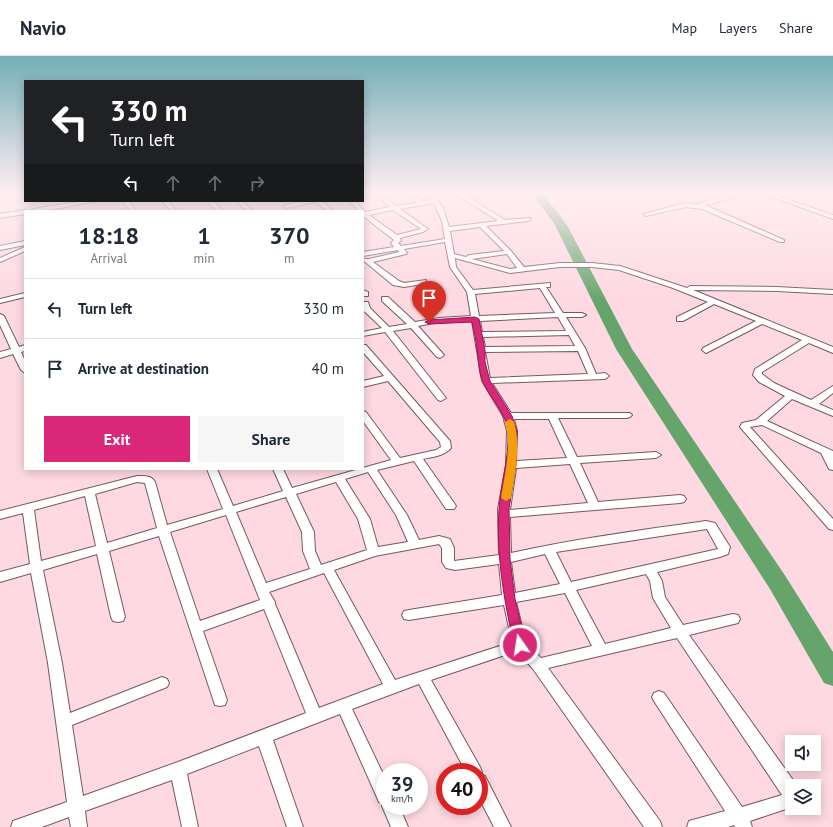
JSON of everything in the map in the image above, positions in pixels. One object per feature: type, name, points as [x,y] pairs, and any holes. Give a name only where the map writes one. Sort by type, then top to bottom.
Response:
[{"type":"street","points":[[365,257],[404,253],[394,243],[398,241],[396,237],[384,228]]},
{"type":"street","points":[[396,237],[421,231],[425,229],[423,228]]},
{"type":"street","points":[[455,228],[447,229],[453,267],[470,292],[486,381],[508,416],[512,431],[511,465],[504,514],[505,559],[509,599],[520,645],[538,665],[654,827]]},
{"type":"street","points":[[483,228],[509,252],[519,277]]},
{"type":"street","points":[[752,228],[782,241]]},
{"type":"street","points":[[399,248],[448,240]]},
{"type":"street","points":[[0,248],[24,243]]},
{"type":"street","points":[[0,260],[24,249]]},
{"type":"street","points":[[465,258],[509,252]]},
{"type":"street","points":[[450,255],[465,258],[544,285],[570,333],[581,348],[593,376]]},
{"type":"street","points":[[365,257],[396,283],[404,285],[423,282]]},
{"type":"street","points":[[470,292],[560,265],[592,265],[620,268],[676,286],[833,350]]},
{"type":"street","points":[[676,286],[707,290],[777,289],[833,292]]},
{"type":"street","points":[[0,301],[24,295]]},
{"type":"street","points":[[385,299],[412,324],[440,355]]},
{"type":"street","points":[[680,319],[715,302]]},
{"type":"street","points":[[365,304],[367,309],[387,329],[441,398]]},
{"type":"street","points":[[364,334],[439,320],[582,315]]},
{"type":"street","points":[[0,316],[24,368]]},
{"type":"street","points":[[706,350],[762,321]]},
{"type":"street","points":[[478,335],[570,333]]},
{"type":"street","points":[[809,340],[758,370],[757,375],[760,380],[833,413]]},
{"type":"street","points":[[0,355],[24,348]]},
{"type":"street","points":[[364,348],[388,378],[445,442],[446,448],[439,452],[417,458],[397,461],[364,470]]},
{"type":"street","points":[[481,350],[581,348]]},
{"type":"street","points":[[486,381],[605,376]]},
{"type":"street","points":[[364,384],[388,378]]},
{"type":"street","points":[[812,404],[833,389]]},
{"type":"street","points":[[759,422],[792,395]]},
{"type":"street","points":[[364,415],[397,461]]},
{"type":"street","points":[[508,416],[553,417],[627,415]]},
{"type":"street","points":[[553,417],[595,507]]},
{"type":"street","points":[[833,467],[829,453],[765,423],[749,423],[745,425],[745,427],[833,526]]},
{"type":"street","points":[[511,465],[656,456]]},
{"type":"street","points":[[417,458],[450,506]]},
{"type":"street","points":[[371,468],[401,515],[415,544]]},
{"type":"street","points":[[212,470],[316,716]]},
{"type":"street","points":[[279,470],[308,532],[309,551],[392,687]]},
{"type":"street","points":[[0,577],[101,549],[290,492],[344,474],[362,470]]},
{"type":"street","points":[[344,474],[364,519],[374,552]]},
{"type":"street","points":[[0,515],[138,479],[148,479],[163,530],[220,700]]},
{"type":"street","points":[[89,492],[118,618]]},
{"type":"street","points":[[504,514],[680,499]]},
{"type":"street","points":[[28,508],[36,567],[55,663],[79,827]]},
{"type":"street","points":[[263,589],[374,552],[444,540],[449,547],[448,562],[450,565],[455,566],[505,559],[548,549],[706,525],[711,526],[724,547],[724,551],[720,553],[569,587],[509,599],[409,615]]},
{"type":"street","points":[[548,549],[601,650]]},
{"type":"street","points":[[650,569],[656,581],[659,598],[680,632],[787,786],[791,796],[788,800],[741,821],[696,827]]},
{"type":"street","points":[[196,628],[269,602]]},
{"type":"street","points":[[538,665],[733,619]]},
{"type":"street","points":[[19,827],[178,770],[316,716],[344,707],[392,687],[520,645]]},
{"type":"street","points":[[422,677],[469,763]]},
{"type":"street","points":[[63,722],[162,684]]},
{"type":"street","points":[[659,697],[741,821]]},
{"type":"street","points":[[344,707],[376,776]]},
{"type":"street","points":[[264,737],[295,827]]},
{"type":"street","points":[[178,770],[190,827]]},
{"type":"street","points":[[488,798],[503,827]]},
{"type":"street","points":[[394,815],[400,827]]},
{"type":"waterway","points":[[563,228],[624,349],[778,583],[833,675]]},
{"type":"slow traffic","points":[[506,498],[511,465],[512,431],[510,422]]},
{"type":"route","points":[[429,322],[439,320],[475,319],[486,381],[500,401],[508,416],[512,431],[511,465],[504,509],[505,559],[509,599],[520,645]]}]
